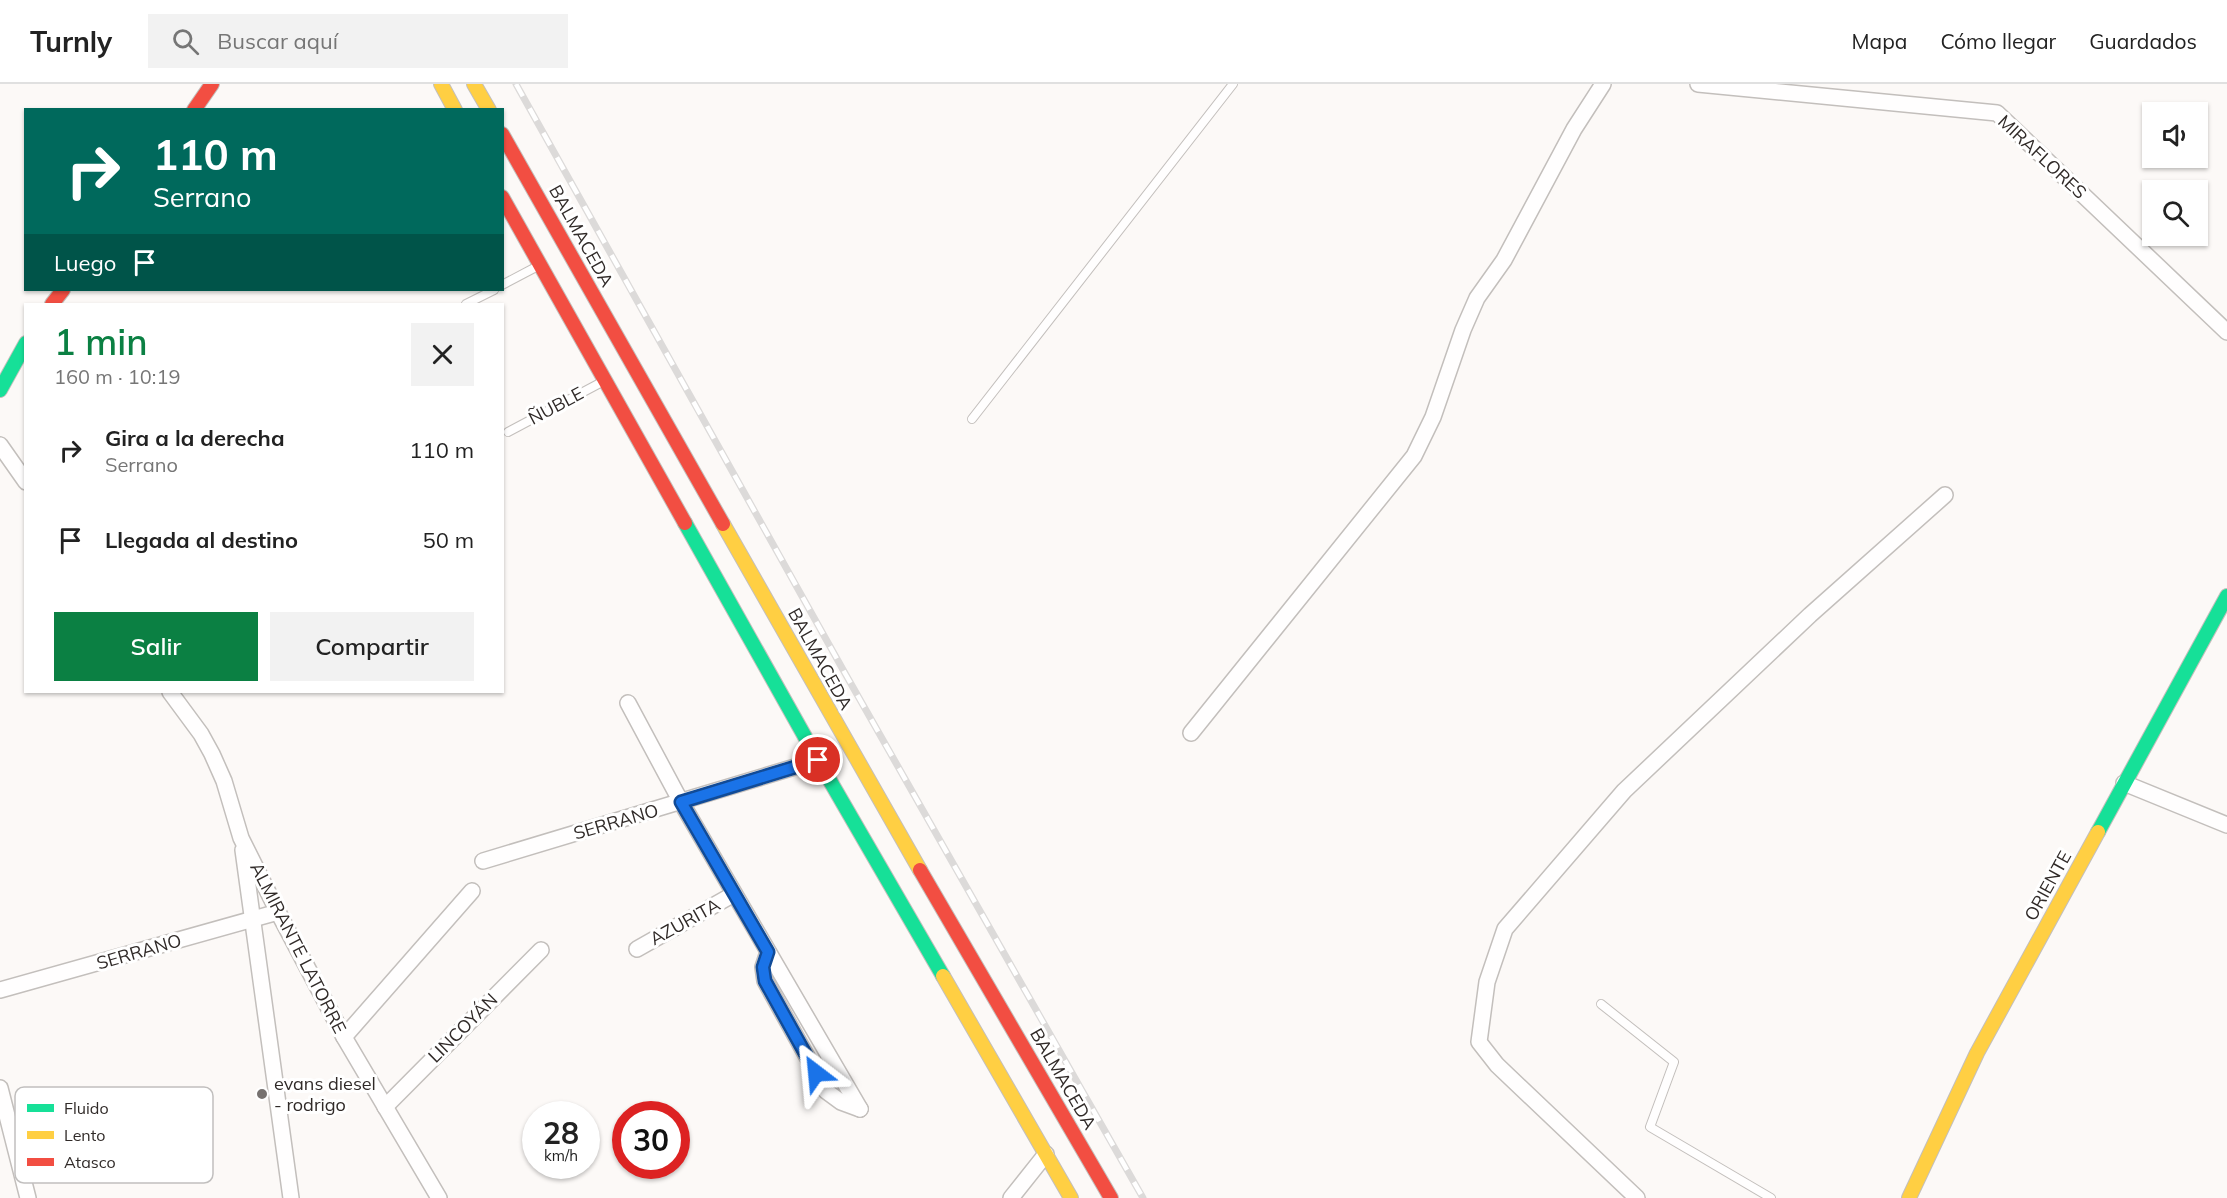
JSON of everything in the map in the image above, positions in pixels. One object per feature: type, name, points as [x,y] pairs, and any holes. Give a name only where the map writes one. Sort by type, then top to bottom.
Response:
[{"type":"main road","points":[[195,108],[212,84]]},
{"type":"main road","points":[[441,84],[454,108]]},
{"type":"main road","points":[[474,84],[488,108]]},
{"type":"main road","name":"BALMACEDA","points":[[504,138],[851,751],[1112,1198]]},
{"type":"main road","points":[[504,201],[818,760],[1071,1198]]},
{"type":"main road","points":[[53,303],[62,291]]},
{"type":"main road","points":[[0,390],[24,347]]},
{"type":"main road","name":"ORIENTE","points":[[1909,1198],[1977,1053],[2227,596]]},
{"type":"street","points":[[1191,734],[1414,456],[1433,417],[1463,330],[1477,298],[1504,260],[1574,129],[1603,84]]},
{"type":"street","name":"MIRAFLORES","points":[[1698,84],[1997,113],[2227,332]]},
{"type":"street","points":[[0,445],[24,479]]},
{"type":"street","points":[[1637,1198],[1497,1065],[1479,1042],[1487,982],[1505,929],[1624,791],[1810,615],[1945,495]]},
{"type":"street","name":"ALMIRANTE LATORRE","points":[[171,693],[201,734],[212,754],[224,781],[242,838],[344,1037],[439,1198]]},
{"type":"street","points":[[627,703],[681,802],[860,1109],[841,1102],[826,1092],[765,981],[763,967],[768,952]]},
{"type":"street","name":"SERRANO","points":[[483,861],[818,760]]},
{"type":"street","points":[[2124,783],[2227,825]]},
{"type":"street","points":[[242,838],[251,921],[291,1198]]},
{"type":"street","points":[[344,1037],[472,891]]},
{"type":"street","name":"AZURITA","points":[[637,949],[734,894]]},
{"type":"street","name":"SERRANO","points":[[0,990],[278,912]]},
{"type":"street","name":"LINCOYÁN","points":[[385,1107],[541,950]]},
{"type":"street","points":[[0,1088],[15,1147]]},
{"type":"street","points":[[1011,1198],[1046,1154]]},
{"type":"street","points":[[24,1183],[28,1198]]},
{"type":"lane","points":[[972,418],[1233,84]]},
{"type":"lane","points":[[504,284],[540,265]]},
{"type":"lane","points":[[468,303],[492,291]]},
{"type":"lane","name":"ÑUBLE","points":[[508,432],[604,381]]},
{"type":"lane","points":[[1601,1004],[1674,1062],[1650,1127],[1771,1198]]},
{"type":"railway","points":[[516,84],[846,675],[1143,1198]]},
{"type":"traffic: fast","points":[[0,390],[24,347]]},
{"type":"traffic: fast","points":[[685,523],[943,976]]},
{"type":"traffic: fast","points":[[2098,832],[2227,596]]},
{"type":"traffic: slow","points":[[441,84],[454,108]]},
{"type":"traffic: slow","points":[[474,84],[488,108]]},
{"type":"traffic: slow","points":[[723,524],[920,870]]},
{"type":"traffic: slow","points":[[1909,1198],[1977,1053],[2098,832]]},
{"type":"traffic: slow","points":[[943,976],[1071,1198]]},
{"type":"traffic: jam","points":[[195,108],[212,84]]},
{"type":"traffic: jam","points":[[504,138],[723,524]]},
{"type":"traffic: jam","points":[[504,201],[685,523]]},
{"type":"traffic: jam","points":[[53,303],[62,291]]},
{"type":"traffic: jam","points":[[920,870],[1111,1198]]},
{"type":"place","name":"evans diesel - rodrigo","points":[[262,1094]]},
{"type":"route","points":[[816,1073],[765,981],[763,967],[768,952],[681,802],[818,760]]}]
